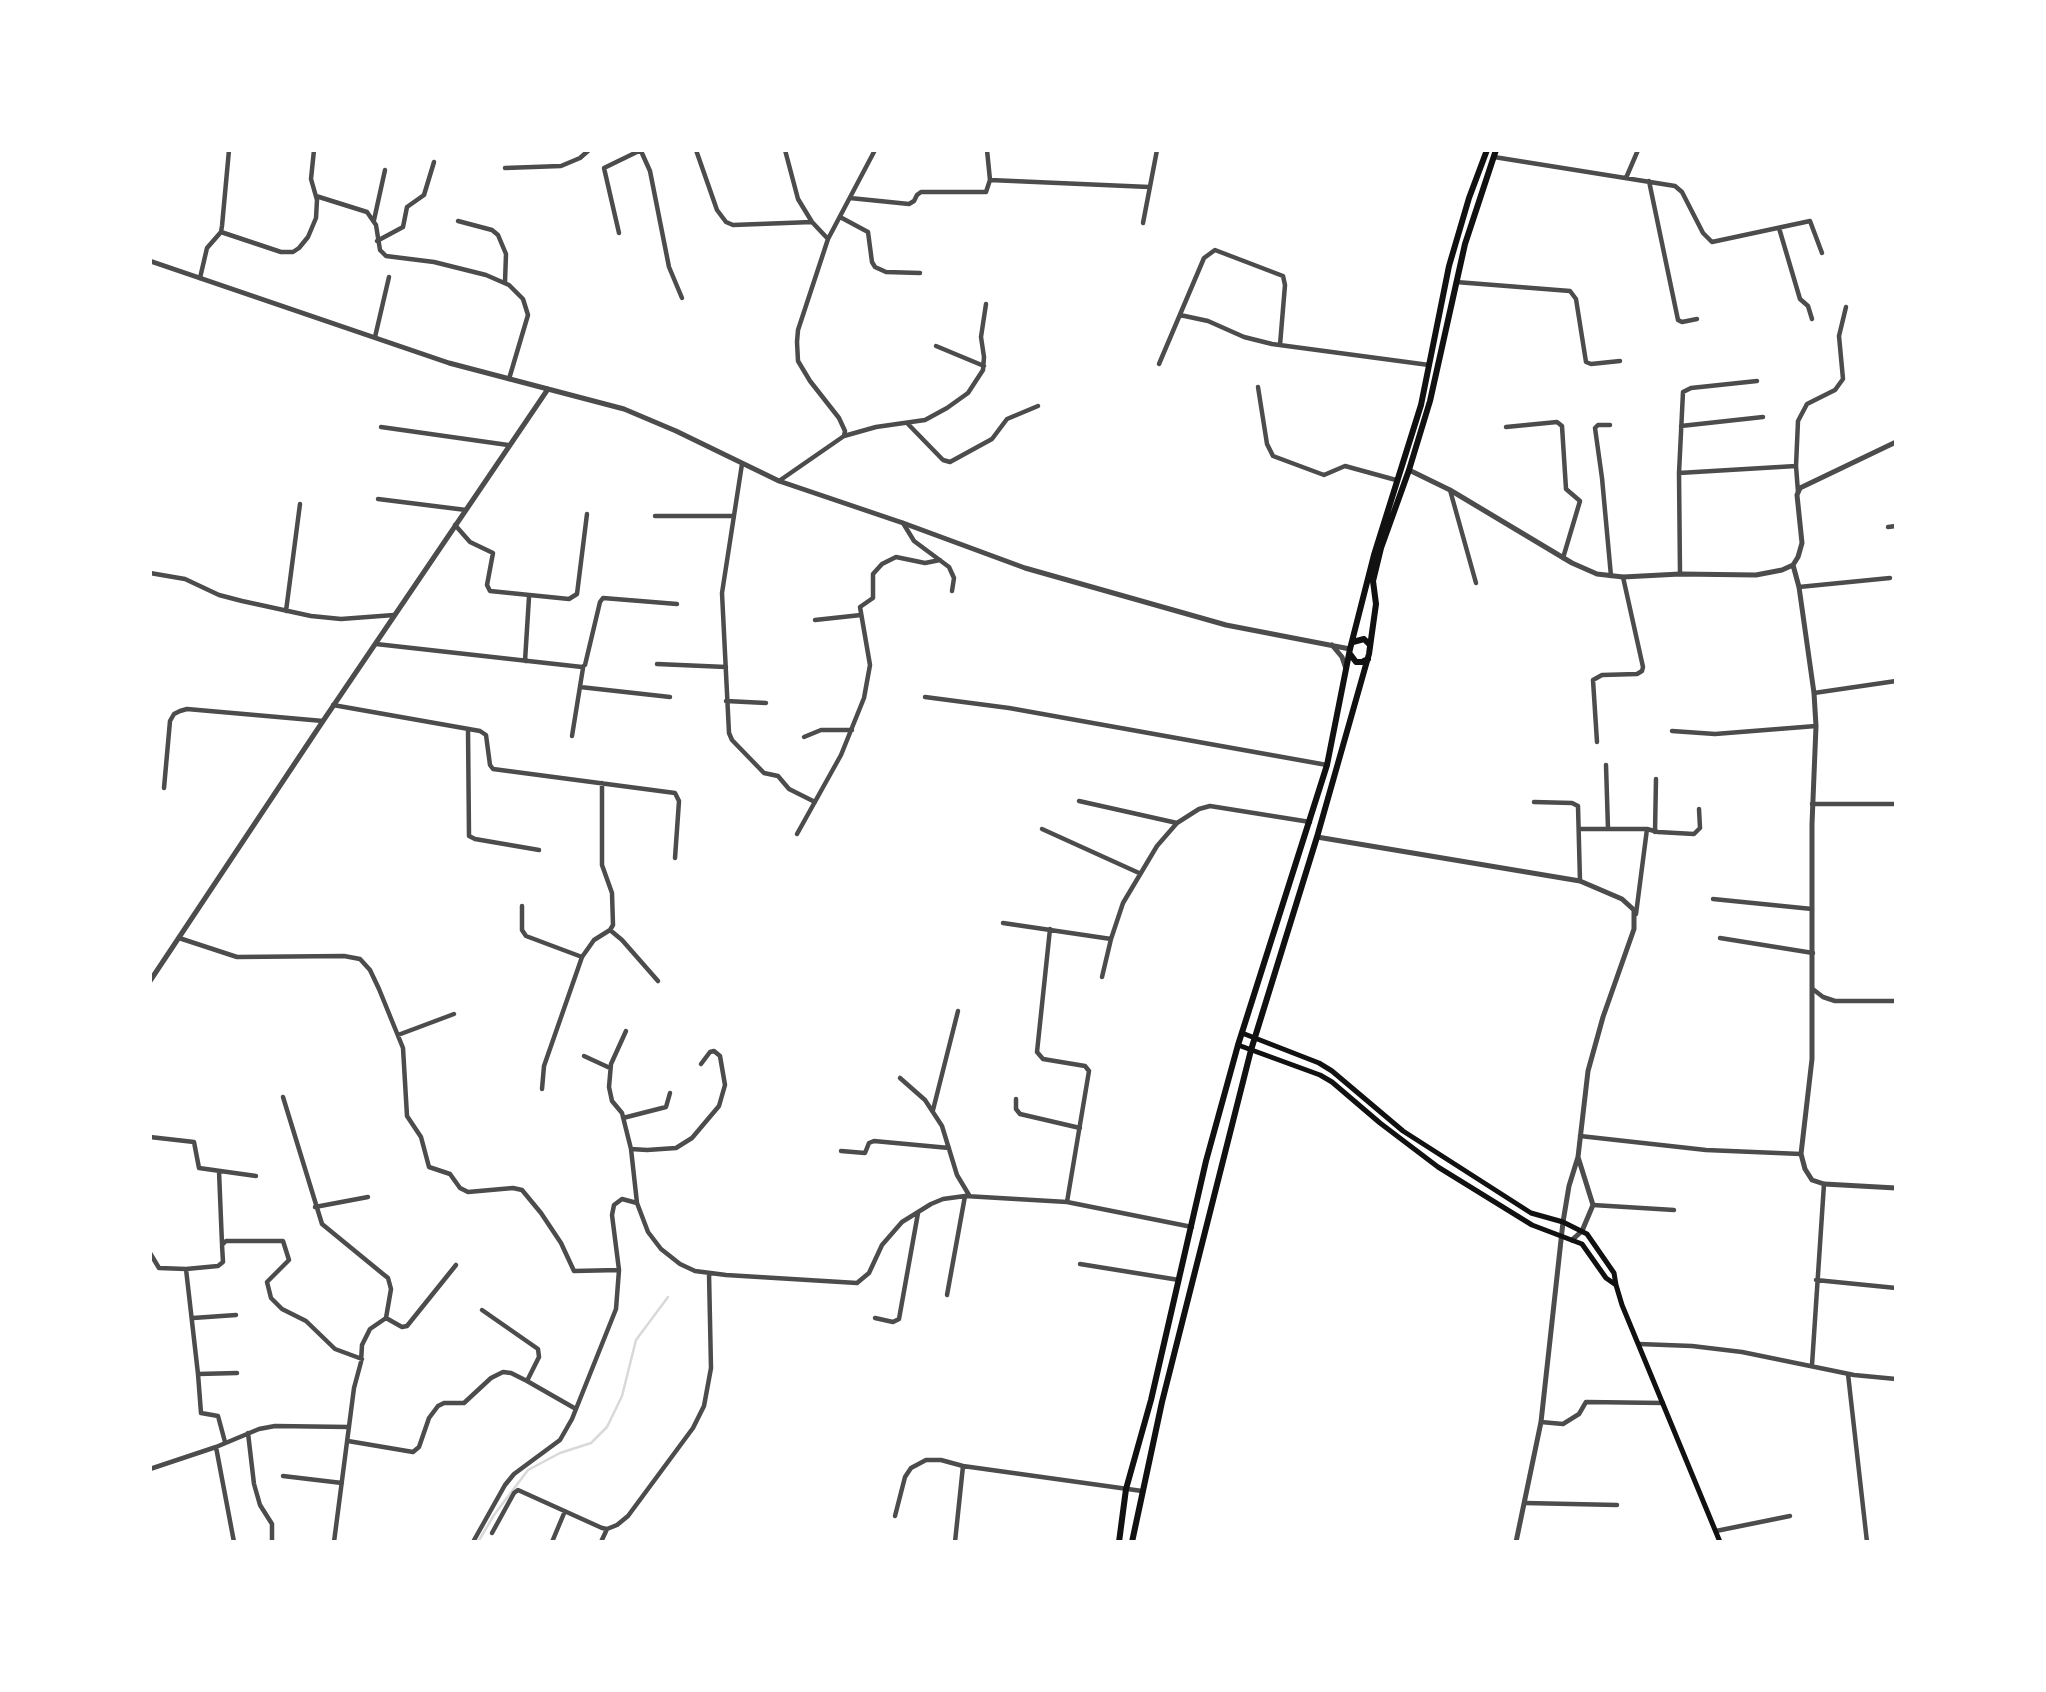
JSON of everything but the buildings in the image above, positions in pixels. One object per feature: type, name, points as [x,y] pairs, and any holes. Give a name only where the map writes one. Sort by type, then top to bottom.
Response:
[{"type":"main road","points":[[1119,1542],[1126,1489],[1152,1400],[1206,1161],[1238,1045],[1311,823],[1327,765],[1350,652],[1374,555],[1421,405],[1449,265],[1487,150]]},
{"type":"main road","points":[[1132,1542],[1203,1233],[1251,1049],[1317,837],[1368,659],[1376,604],[1373,580],[1381,548],[1430,401],[1465,243],[1494,154]]},
{"type":"main road","points":[[1353,642],[1364,639],[1370,645]]},
{"type":"main road","points":[[1350,652],[1356,662],[1368,659]]},
{"type":"main road","points":[[1242,1033],[1319,1063],[1409,1135],[1531,1213],[1563,1222],[1587,1234],[1615,1273],[1616,1285],[1639,1344],[1720,1542]]},
{"type":"main road","points":[[1238,1045],[1320,1075],[1343,1090],[1380,1123],[1438,1167],[1532,1226],[1582,1244],[1606,1278],[1616,1285]]},
{"type":"street","points":[[200,278],[208,247],[220,232],[229,150]]},
{"type":"street","points":[[220,232],[281,252],[293,252],[304,243],[314,226],[317,207],[311,179],[314,150]]},
{"type":"street","points":[[505,168],[561,166],[580,158],[589,150]]},
{"type":"street","points":[[619,233],[604,168],[641,150],[652,180],[669,267],[682,299]]},
{"type":"street","points":[[696,150],[717,210],[726,222],[733,225],[812,222]]},
{"type":"street","points":[[785,150],[794,189],[812,222],[828,239]]},
{"type":"street","points":[[844,436],[845,431],[839,418],[803,370],[797,353],[798,330],[828,239],[875,150]]},
{"type":"street","points":[[850,198],[911,203],[921,192],[983,193],[989,189],[990,180],[987,150]]},
{"type":"street","points":[[1143,223],[1157,150]]},
{"type":"street","points":[[1626,178],[1638,150]]},
{"type":"street","points":[[1494,154],[1679,188],[1706,238],[1712,242],[1810,222],[1822,253]]},
{"type":"street","points":[[377,241],[403,227],[407,207],[424,195],[434,163]]},
{"type":"street","points":[[385,170],[374,221],[380,250],[386,256],[434,262],[505,282],[523,299],[528,315],[509,379]]},
{"type":"street","points":[[990,180],[1149,187]]},
{"type":"street","points":[[1649,181],[1678,320],[1682,322],[1697,319]]},
{"type":"street","points":[[316,196],[364,210],[374,221]]},
{"type":"street","points":[[840,218],[867,232],[875,267],[886,272],[920,273]]},
{"type":"street","points":[[458,221],[492,230],[498,235],[506,254],[505,282]]},
{"type":"street","points":[[1779,228],[1800,299],[1808,306],[1812,319]]},
{"type":"street","points":[[1159,364],[1204,258],[1218,250],[1283,276],[1285,285],[1280,345]]},
{"type":"street","points":[[150,261],[449,363],[624,409],[779,481],[985,555],[1066,581],[1226,625],[1332,645],[1350,652]]},
{"type":"street","points":[[375,337],[389,277]]},
{"type":"street","points":[[1455,282],[1570,291],[1576,299],[1586,362],[1591,364],[1619,360]]},
{"type":"street","points":[[779,481],[844,436],[876,427],[907,424],[933,416],[962,398],[979,379],[984,366],[981,337],[986,304]]},
{"type":"street","points":[[1409,470],[1450,490],[1563,558],[1597,574],[1623,577],[1681,574],[1756,575],[1782,570],[1793,565],[1802,542],[1796,466],[1797,430],[1802,410],[1817,398],[1836,390],[1843,379],[1839,336],[1846,307]]},
{"type":"street","points":[[1180,315],[1208,321],[1244,337],[1280,345],[1430,365]]},
{"type":"street","points":[[936,346],[984,366]]},
{"type":"street","points":[[1681,574],[1679,473],[1682,396],[1686,389],[1757,381]]},
{"type":"street","points":[[1258,387],[1267,444],[1273,456],[1324,474],[1345,466],[1396,480]]},
{"type":"street","points":[[150,981],[548,389]]},
{"type":"street","points":[[907,424],[943,460],[950,462],[992,439],[1007,419],[1038,407]]},
{"type":"street","points":[[1681,426],[1763,417]]},
{"type":"street","points":[[1506,427],[1557,422],[1562,426],[1566,489],[1580,501],[1563,558]]},
{"type":"street","points":[[1610,425],[1598,425],[1595,428],[1611,576]]},
{"type":"street","points":[[381,427],[508,445]]},
{"type":"street","points":[[1798,492],[1805,485],[1895,442]]},
{"type":"street","points":[[742,464],[722,593],[727,718],[732,740],[764,773],[778,776],[789,789],[815,802]]},
{"type":"street","points":[[1679,473],[1796,466]]},
{"type":"street","points":[[1450,490],[1476,583]]},
{"type":"street","points":[[378,499],[466,509]]},
{"type":"street","points":[[286,611],[300,504]]},
{"type":"street","points":[[455,525],[470,542],[493,552],[487,585],[490,591],[569,599],[576,597],[587,514]]},
{"type":"street","points":[[655,516],[733,516]]},
{"type":"street","points":[[902,523],[914,541],[953,573],[952,592]]},
{"type":"street","points":[[1888,527],[1895,526]]},
{"type":"street","points":[[797,834],[852,730],[864,698],[869,673],[868,645],[860,607],[872,599],[873,573],[888,559],[904,557],[925,563],[940,560]]},
{"type":"street","points":[[1793,565],[1799,587],[1816,726],[1812,804],[1812,1059],[1801,1154],[1805,1169],[1812,1180],[1824,1184],[1895,1188]]},
{"type":"street","points":[[150,573],[185,579],[219,595],[326,618],[394,615]]},
{"type":"street","points":[[1597,742],[1594,680],[1602,675],[1637,674],[1643,667],[1623,577]]},
{"type":"street","points":[[1799,587],[1890,578]]},
{"type":"street","points":[[526,661],[529,597]]},
{"type":"street","points":[[572,736],[583,667],[603,597],[677,604]]},
{"type":"street","points":[[815,620],[861,615]]},
{"type":"street","points":[[376,644],[583,667]]},
{"type":"street","points":[[1332,645],[1342,657],[1348,672]]},
{"type":"street","points":[[657,664],[726,667]]},
{"type":"street","points":[[1814,693],[1895,681]]},
{"type":"street","points":[[580,687],[670,697]]},
{"type":"street","points":[[925,697],[1009,708],[1327,765]]},
{"type":"street","points":[[726,701],[766,703]]},
{"type":"street","points":[[334,705],[468,729],[486,735],[490,765],[493,769],[677,795],[679,801],[675,858]]},
{"type":"street","points":[[164,788],[170,720],[180,710],[323,721]]},
{"type":"street","points":[[1672,731],[1715,734],[1816,726]]},
{"type":"street","points":[[468,729],[469,836],[539,850]]},
{"type":"street","points":[[803,737],[821,730],[852,730]]},
{"type":"street","points":[[1606,765],[1608,829]]},
{"type":"street","points":[[1655,832],[1656,779]]},
{"type":"street","points":[[542,1089],[544,1066],[582,957],[594,940],[610,930],[613,918],[612,893],[602,865],[602,783]]},
{"type":"street","points":[[1079,801],[1177,823]]},
{"type":"street","points":[[1534,802],[1575,804],[1579,810],[1580,881]]},
{"type":"street","points":[[1812,804],[1895,804]]},
{"type":"street","points":[[1102,977],[1111,939],[1124,903],[1139,873],[1177,823],[1199,809],[1210,806],[1311,823]]},
{"type":"street","points":[[1580,829],[1647,828],[1655,832],[1697,832],[1700,828],[1699,809]]},
{"type":"street","points":[[1516,1542],[1541,1422],[1563,1222],[1569,1186],[1578,1157],[1588,1071],[1635,921],[1647,828]]},
{"type":"street","points":[[1042,829],[1139,873]]},
{"type":"street","points":[[1317,837],[1580,881],[1627,903],[1634,910],[1635,921]]},
{"type":"street","points":[[1713,899],[1813,909]]},
{"type":"street","points":[[522,905],[522,930],[526,936],[582,957]]},
{"type":"street","points":[[1003,923],[1111,939]]},
{"type":"street","points":[[1050,929],[1037,1052],[1043,1059],[1088,1068],[1067,1202]]},
{"type":"street","points":[[610,930],[658,981]]},
{"type":"street","points":[[179,938],[237,957],[344,956],[360,959],[370,970],[398,1035],[404,1060],[407,1115],[421,1137],[429,1167],[450,1174],[460,1188],[468,1192],[513,1188],[522,1190],[541,1213],[566,1252],[574,1271],[619,1270]]},
{"type":"street","points":[[1720,938],[1813,953]]},
{"type":"street","points":[[1814,990],[1835,1001],[1895,1001]]},
{"type":"street","points":[[933,1111],[958,1011]]},
{"type":"street","points":[[398,1035],[454,1014]]},
{"type":"street","points":[[626,1031],[610,1068],[610,1095],[623,1118],[631,1149],[637,1203],[648,1232],[670,1258],[695,1271],[856,1283],[869,1273],[882,1245],[902,1222],[943,1199],[967,1196],[1067,1202],[1193,1227]]},
{"type":"street","points":[[631,1149],[676,1149],[692,1138],[715,1111],[724,1093],[725,1075],[722,1061],[714,1051],[701,1064]]},
{"type":"street","points":[[584,1056],[610,1068]]},
{"type":"street","points":[[900,1079],[916,1091],[943,1126],[957,1175],[967,1196],[947,1295]]},
{"type":"street","points":[[623,1118],[666,1107],[670,1093]]},
{"type":"street","points":[[283,1097],[315,1207],[327,1229],[388,1278],[391,1289],[386,1318],[366,1334],[362,1345],[334,1542]]},
{"type":"street","points":[[1016,1099],[1016,1109],[1020,1114],[1080,1128]]},
{"type":"street","points":[[1580,1136],[1729,1152],[1801,1154]]},
{"type":"street","points":[[150,1137],[194,1142],[199,1168],[256,1176]]},
{"type":"street","points":[[841,1151],[865,1153],[869,1143],[874,1141],[949,1148]]},
{"type":"street","points":[[1572,1240],[1582,1231],[1592,1205],[1578,1157]]},
{"type":"street","points":[[150,1254],[158,1268],[186,1269],[221,1265],[219,1171]]},
{"type":"street","points":[[1812,1365],[1824,1184]]},
{"type":"street","points":[[315,1207],[368,1198]]},
{"type":"street","points":[[473,1542],[505,1485],[514,1474],[560,1440],[576,1409],[611,1325],[618,1297],[619,1270],[614,1205],[622,1199],[637,1203]]},
{"type":"street","points":[[1592,1205],[1674,1210]]},
{"type":"street","points":[[874,1318],[894,1322],[899,1319],[918,1212]]},
{"type":"street","points":[[222,1245],[226,1241],[283,1241],[289,1261],[267,1282],[271,1298],[282,1310],[306,1321],[335,1349],[362,1359]]},
{"type":"street","points":[[1080,1264],[1180,1280]]},
{"type":"street","points":[[386,1318],[407,1326],[456,1265]]},
{"type":"street","points":[[186,1269],[201,1413],[218,1416],[225,1443]]},
{"type":"street","points":[[601,1542],[607,1529],[628,1516],[699,1417],[711,1368],[709,1273]]},
{"type":"street","points":[[1816,1280],[1895,1288]]},
{"type":"street","points":[[482,1310],[538,1349],[539,1357],[527,1381]]},
{"type":"street","points":[[193,1318],[236,1315]]},
{"type":"street","points":[[1639,1344],[1692,1346],[1812,1365],[1848,1374],[1895,1379]]},
{"type":"street","points":[[348,1441],[413,1452],[421,1443],[429,1418],[438,1406],[444,1403],[464,1403],[491,1378],[503,1372],[527,1381],[576,1409]]},
{"type":"street","points":[[198,1374],[237,1373]]},
{"type":"street","points":[[1848,1374],[1867,1542]]},
{"type":"street","points":[[1541,1422],[1563,1424],[1579,1413],[1586,1402],[1663,1403]]},
{"type":"street","points":[[150,1469],[216,1447],[248,1433],[275,1426],[349,1427]]},
{"type":"street","points":[[248,1433],[254,1484],[260,1505],[272,1524],[272,1542]]},
{"type":"street","points":[[216,1447],[234,1542]]},
{"type":"street","points":[[895,1516],[905,1477],[911,1468],[926,1460],[941,1460],[963,1466],[1142,1491]]},
{"type":"street","points":[[955,1542],[963,1466]]},
{"type":"street","points":[[283,1476],[342,1483]]},
{"type":"street","points":[[492,1533],[518,1490],[607,1529]]},
{"type":"street","points":[[1525,1503],[1617,1505]]},
{"type":"street","points":[[552,1542],[565,1511]]},
{"type":"street","points":[[1716,1531],[1790,1516]]},
{"type":"waterway","points":[[478,1542],[494,1515],[528,1470],[560,1453],[591,1443],[607,1427],[622,1396],[636,1340],[668,1297]]}]
